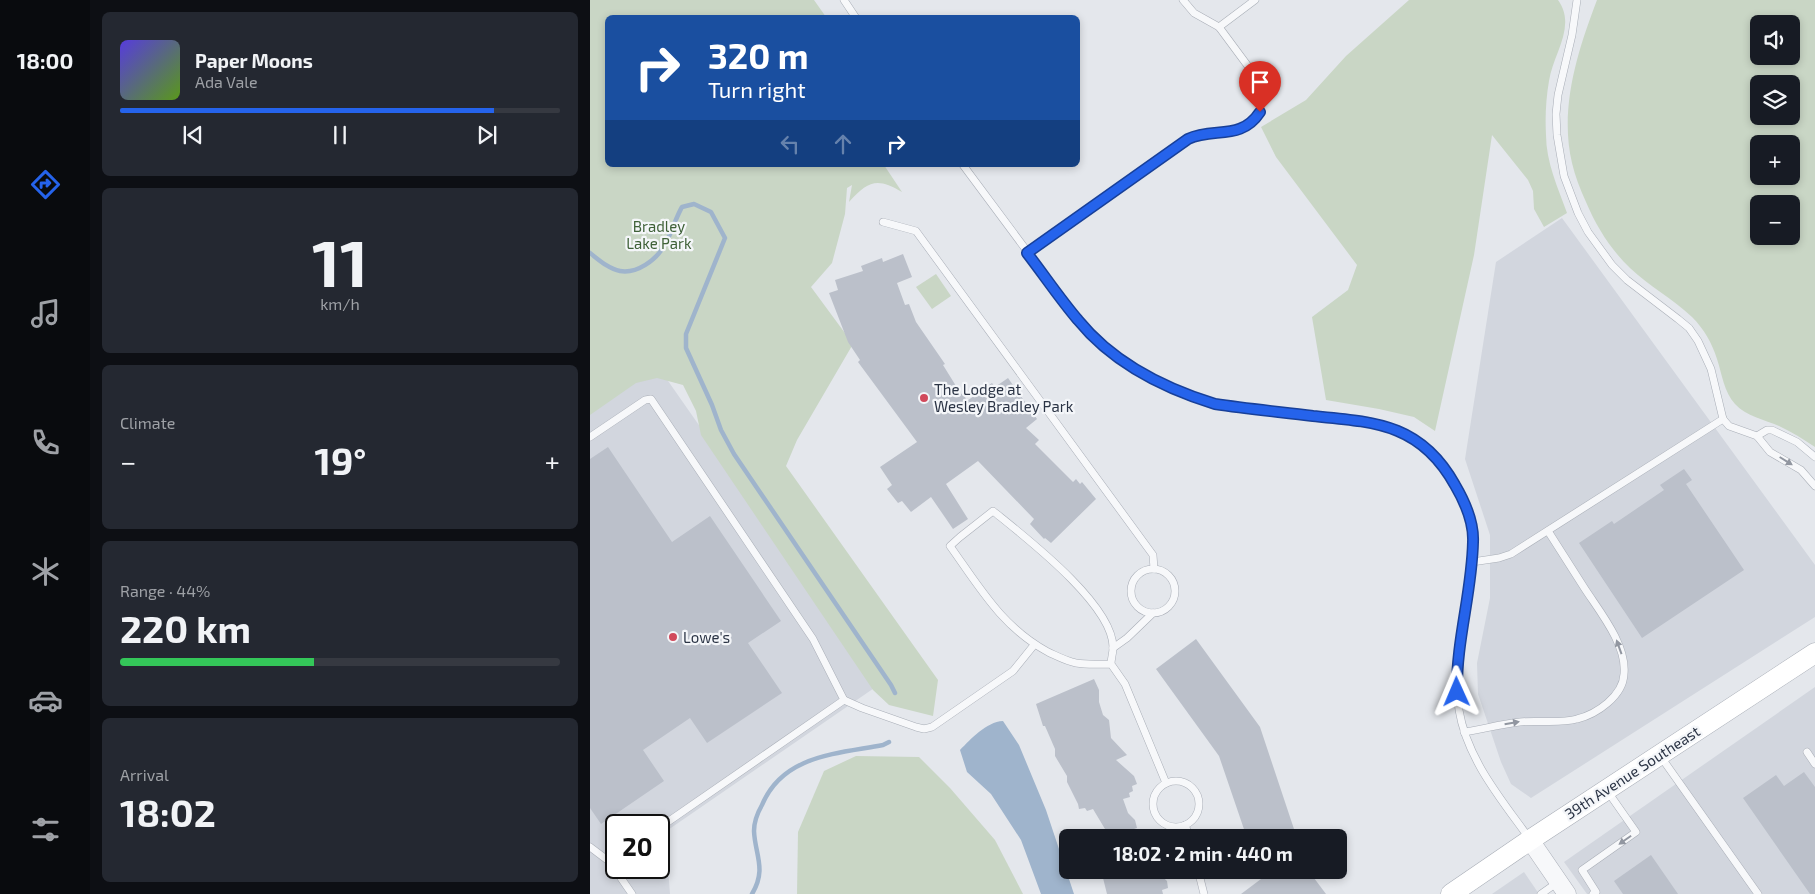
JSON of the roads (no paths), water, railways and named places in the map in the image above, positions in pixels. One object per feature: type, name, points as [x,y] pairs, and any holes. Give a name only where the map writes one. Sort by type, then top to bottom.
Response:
[{"type":"main road","name":"39th Avenue Southeast","points":[[1451,894],[1606,789],[1815,653]]},
{"type":"street","points":[[1530,840],[1563,888]]},
{"type":"lane","points":[[844,0],[854,15]]},
{"type":"lane","points":[[1027,253],[1188,139],[1196,135],[1236,131],[1255,120],[1260,112],[1262,92],[1259,81],[1218,27],[1194,14],[1183,0]]},
{"type":"lane","points":[[1218,27],[1255,0]]},
{"type":"lane","points":[[1578,0],[1558,95],[1556,114],[1561,159],[1570,193],[1588,232],[1612,265],[1627,280],[1689,328],[1698,341],[1711,369],[1722,419],[1730,426],[1757,436],[1770,452],[1800,470],[1815,486]]},
{"type":"lane","points":[[964,167],[1078,321],[1136,371],[1156,382],[1196,399],[1215,404],[1369,421],[1396,430],[1417,441],[1432,453],[1443,466],[1468,510],[1474,540],[1457,666],[1459,710],[1464,732],[1478,763],[1530,840]]},
{"type":"lane","points":[[883,222],[916,231],[1153,555],[1154,570]]},
{"type":"lane","points":[[590,437],[645,400],[651,399],[813,639],[844,700],[916,727],[924,729],[932,727],[1013,671],[1034,644]]},
{"type":"lane","points":[[1472,562],[1499,558],[1511,554],[1722,419]]},
{"type":"lane","points":[[1757,436],[1767,430],[1772,430],[1797,442],[1815,457]]},
{"type":"lane","points":[[993,511],[1088,596],[1110,634],[1114,648],[1110,664],[1074,663],[1034,644],[1005,621],[950,546],[993,511]]},
{"type":"lane","points":[[1464,732],[1521,722],[1578,719],[1599,710],[1620,688],[1624,675],[1623,658],[1613,631],[1548,531]]},
{"type":"lane","points":[[1114,648],[1153,614],[1169,607],[1173,601],[1175,594],[1172,580],[1167,574],[1147,570],[1136,578],[1131,591],[1135,604],[1140,609],[1153,614]]},
{"type":"lane","points":[[1110,664],[1125,684],[1166,782]]},
{"type":"lane","points":[[670,820],[844,700]]},
{"type":"lane","points":[[1807,752],[1815,764]]},
{"type":"lane","points":[[1659,755],[1758,894]]},
{"type":"lane","points":[[1181,781],[1188,784],[1198,794],[1200,802],[1196,816],[1186,825],[1178,827],[1169,826],[1162,823],[1157,817],[1153,802],[1155,794],[1166,782],[1181,781]]},
{"type":"lane","points":[[1593,894],[1596,892],[1582,870],[1636,832],[1606,789]]},
{"type":"lane","points":[[1186,825],[1187,829]]},
{"type":"lane","points":[[590,847],[605,855]]},
{"type":"lane","points":[[624,879],[632,894]]},
{"type":"lane","points":[[1200,879],[1204,894]]},
{"type":"lane","points":[[1541,894],[1563,888]]},
{"type":"water","points":[[1003,721],[1019,745],[1046,810],[1059,849],[1059,879],[1069,879],[1074,894],[1041,894],[1021,840],[991,794],[967,772],[960,750],[974,736],[997,722]]},
{"type":"waterway","points":[[590,253],[604,264],[616,270],[626,271],[639,268],[651,261],[661,251],[682,207],[694,204],[711,212],[725,238],[686,334],[686,348],[712,405],[721,430],[734,454],[895,693]]},
{"type":"waterway","points":[[752,894],[759,877],[759,862],[754,831],[756,817],[771,788],[797,766],[830,755],[883,745],[889,742]]},
{"type":"place","name":"The Lodge at Wesley Bradley Park","points":[[924,398]]},
{"type":"place","name":"Lowe's","points":[[673,637]]},
{"type":"park label","name":"Bradley Lake Park","points":[[659,234]]}]
